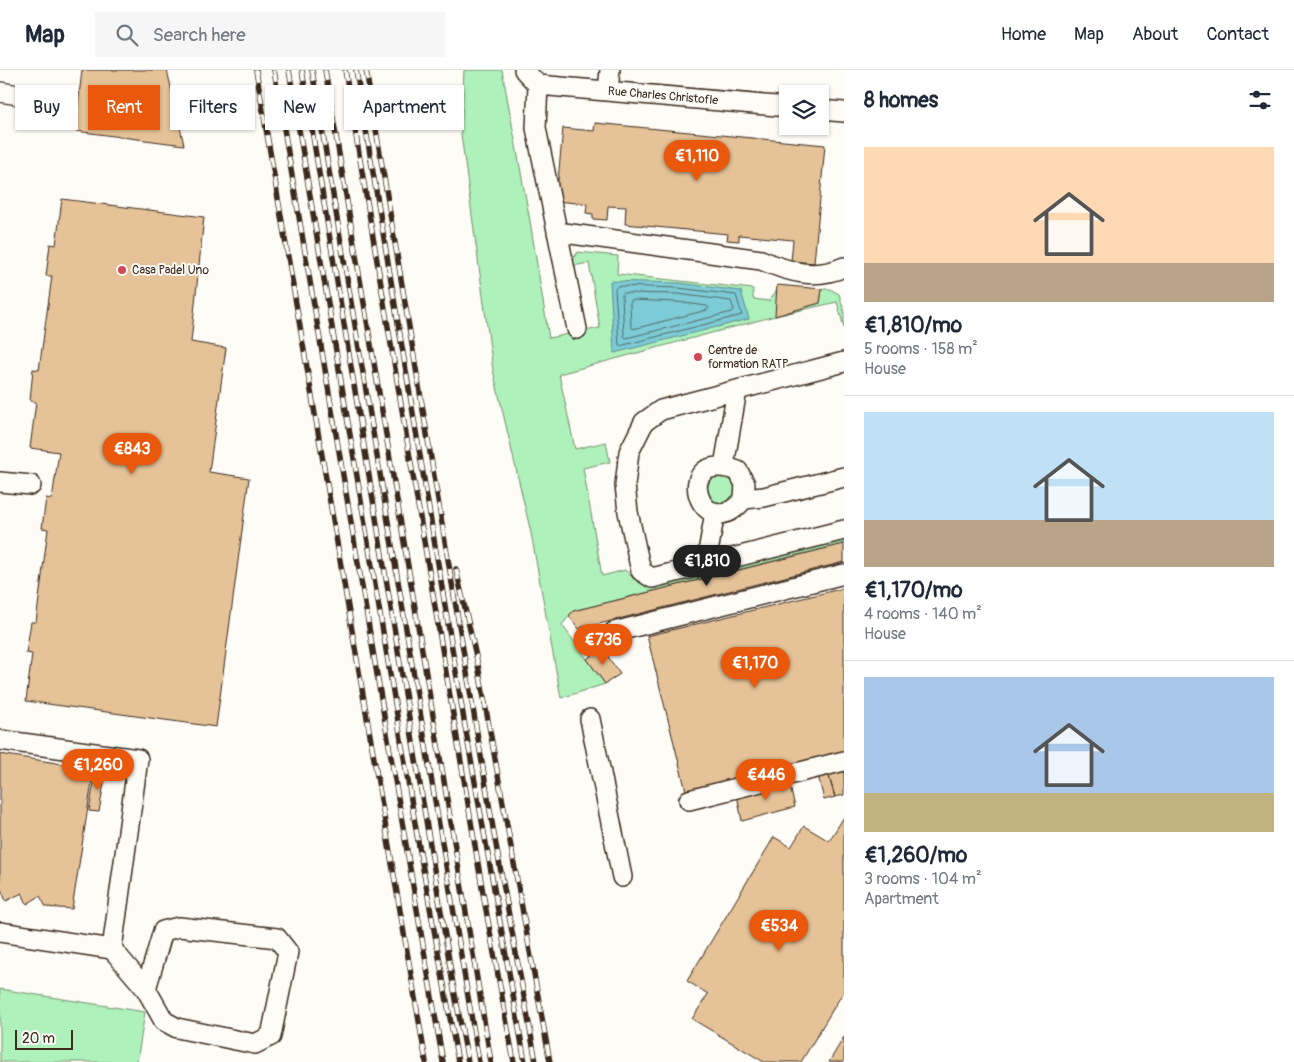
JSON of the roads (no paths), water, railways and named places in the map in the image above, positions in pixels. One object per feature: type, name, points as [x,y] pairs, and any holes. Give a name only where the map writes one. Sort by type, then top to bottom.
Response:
[{"type":"lane","points":[[524,70],[538,85],[536,128],[577,329]]},
{"type":"lane","points":[[608,91],[610,70]]},
{"type":"lane","name":"Rue Charles Christofle","points":[[538,85],[779,106]]},
{"type":"lane","points":[[0,92],[15,94]]},
{"type":"lane","points":[[829,111],[844,112]]},
{"type":"lane","points":[[556,225],[761,260],[787,271],[830,274],[844,267]]},
{"type":"lane","points":[[844,362],[660,410],[644,422],[629,452],[625,485],[628,512],[641,571],[652,578],[844,530]]},
{"type":"lane","points":[[724,466],[737,390]]},
{"type":"lane","points":[[724,466],[738,471],[745,484],[744,499],[735,510],[722,513],[715,512],[708,510],[698,499],[696,486],[700,476],[711,468],[724,466]]},
{"type":"lane","points":[[744,499],[764,497],[844,476]]},
{"type":"lane","points":[[0,482],[31,485]]},
{"type":"lane","points":[[706,564],[715,512]]},
{"type":"lane","points":[[614,632],[844,574]]},
{"type":"lane","points":[[590,719],[622,877]]},
{"type":"lane","points":[[0,740],[138,759],[112,949]]},
{"type":"lane","points":[[689,800],[844,761]]},
{"type":"lane","points":[[0,932],[112,949],[146,989],[164,1021],[176,1028],[255,1044],[271,1036],[288,952],[277,938],[179,927],[163,931],[146,989]]},
{"type":"water","points":[[610,281],[679,283],[741,291],[749,319],[614,353]]},
{"type":"railway","points":[[256,70],[426,1062]]},
{"type":"railway","points":[[274,70],[443,1062]]},
{"type":"railway","points":[[289,70],[418,841],[458,1062]]},
{"type":"railway","points":[[302,70],[453,984],[468,1062]]},
{"type":"railway","points":[[312,70],[479,1062]]},
{"type":"railway","points":[[325,70],[491,1062]]},
{"type":"railway","points":[[345,70],[484,899],[514,1062]]},
{"type":"railway","points":[[356,70],[465,726],[525,1062]]},
{"type":"railway","points":[[366,70],[494,834],[536,1062]]},
{"type":"railway","points":[[456,569],[478,665],[550,1062]]},
{"type":"place","name":"Casa Padel Uno","points":[[122,270]]},
{"type":"place","name":"Centre de formation RATP","points":[[698,357]]}]
